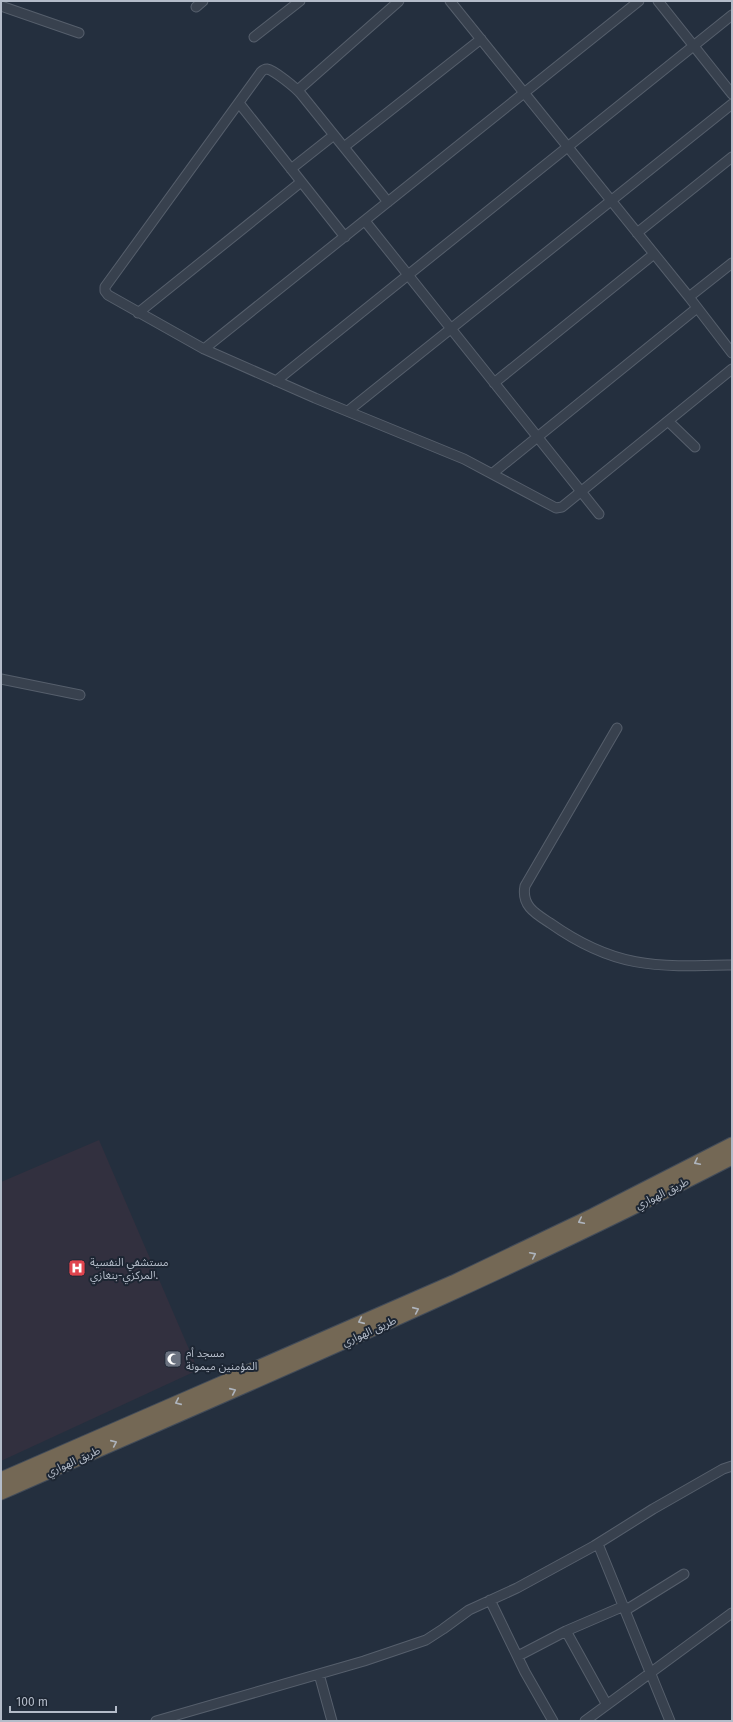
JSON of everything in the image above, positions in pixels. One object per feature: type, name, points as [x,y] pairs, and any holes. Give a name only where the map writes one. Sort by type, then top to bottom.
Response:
[{"type":"highway","name":"طريق الهواري","points":[[1,1480],[456,1287],[732,1144]]},
{"type":"highway","name":"طريق الهواري","points":[[1,1493],[651,1199],[732,1158]]},
{"type":"street","points":[[254,37],[300,1]]},
{"type":"street","points":[[298,90],[399,1]]},
{"type":"street","points":[[450,1],[689,297],[732,353]]},
{"type":"street","points":[[204,349],[639,1]]},
{"type":"street","points":[[658,1],[732,94]]},
{"type":"street","points":[[1,6],[80,33]]},
{"type":"street","points":[[276,381],[732,15]]},
{"type":"street","points":[[344,147],[480,39]]},
{"type":"street","points":[[388,202],[298,90],[270,70],[265,70],[261,72],[105,287],[105,291],[108,295],[138,313],[204,349],[276,381],[438,448],[493,473],[556,508],[562,507],[581,492],[732,369]]},
{"type":"street","points":[[239,103],[345,237]]},
{"type":"street","points":[[348,411],[732,104]]},
{"type":"street","points":[[292,169],[334,135]]},
{"type":"street","points":[[637,233],[732,157]]},
{"type":"street","points":[[138,313],[302,182]]},
{"type":"street","points":[[364,221],[599,514]]},
{"type":"street","points":[[494,383],[654,254]]},
{"type":"street","points":[[689,297],[732,263]]},
{"type":"street","points":[[493,473],[697,308]]},
{"type":"street","points":[[668,421],[695,447]]},
{"type":"street","points":[[1,679],[80,695]]},
{"type":"street","points":[[617,728],[525,886],[524,892],[526,903],[533,912],[573,938],[594,950],[620,959],[640,964],[672,966],[732,965]]},
{"type":"street","points":[[156,1721],[173,1719],[364,1661],[426,1640],[469,1610],[517,1588],[598,1544],[653,1509],[723,1469],[732,1466]]},
{"type":"street","points":[[598,1544],[670,1721]]},
{"type":"street","points":[[518,1656],[566,1631],[625,1608],[684,1574]]},
{"type":"street","points":[[490,1600],[553,1721]]},
{"type":"street","points":[[586,1721],[650,1672],[732,1613]]},
{"type":"street","points":[[566,1631],[607,1704]]},
{"type":"street","points":[[319,1674],[332,1721]]},
{"type":"shaded area","name":"مستشفي النفسية المركزي-بنغازي.","points":[[99,1140],[198,1370],[1,1461],[1,1182]]},
{"type":"place","name":"مستشفي النفسية المركزي-بنغازي.","points":[[77,1268]]},
{"type":"place","name":"مسجد أم المؤمنين ميمونة","points":[[173,1359]]}]
